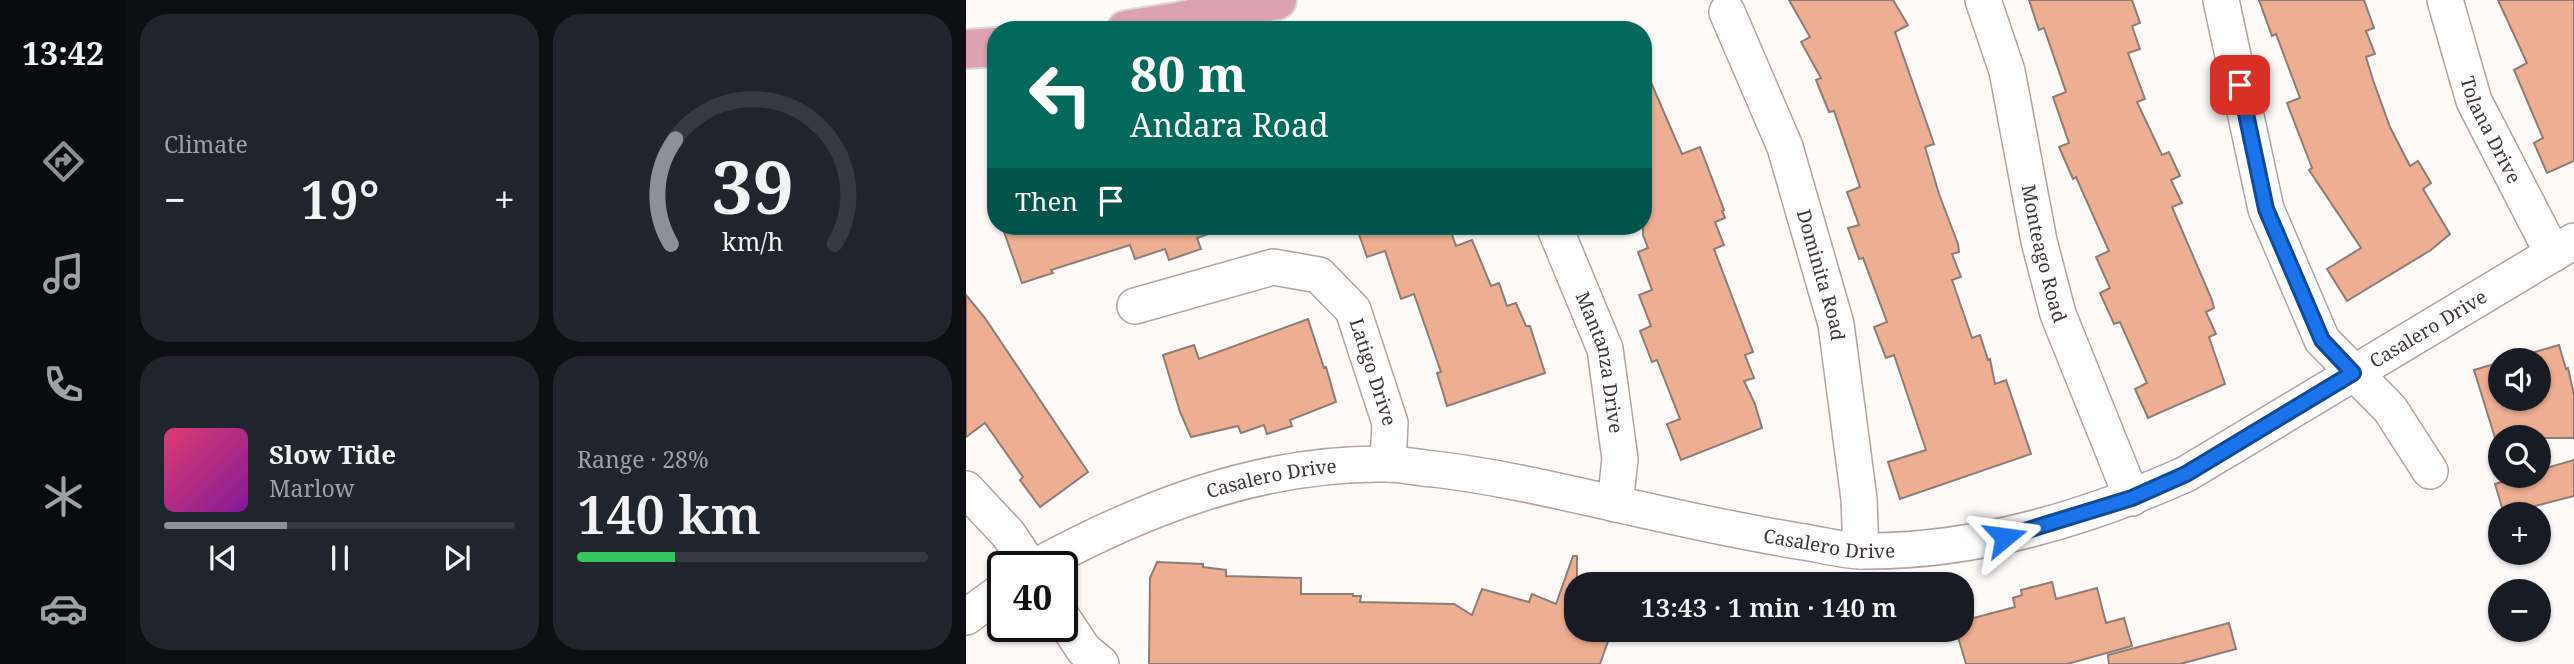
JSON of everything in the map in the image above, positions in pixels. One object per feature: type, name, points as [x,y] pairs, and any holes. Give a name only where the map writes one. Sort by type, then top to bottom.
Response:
[{"type":"main road","points":[[1182,21],[1277,0]]},
{"type":"main road","points":[[966,49],[987,48]]},
{"type":"street","name":"Monteago Road","points":[[1983,0],[2007,71],[2039,241],[2058,314],[2132,498]]},
{"type":"street","points":[[2221,0],[2266,209],[2322,340],[2390,409],[2430,471]]},
{"type":"street","name":"Tolana Drive","points":[[2445,0],[2474,101],[2563,247]]},
{"type":"street","name":"Dominita Road","points":[[1727,12],[1785,147],[1836,324],[1859,499],[1861,551]]},
{"type":"street","name":"Mantanza Drive","points":[[1558,235],[1605,349],[1620,458],[1615,504]]},
{"type":"street","name":"Casalero Drive","points":[[1062,551],[1155,509],[1219,487],[1304,468],[1388,464],[1486,475],[1744,532],[1861,551],[1931,547],[2005,537],[2132,498],[2186,474],[2563,247]]},
{"type":"street","name":"Latigo Drive","points":[[1135,306],[1273,267],[1319,275],[1353,310],[1390,423],[1388,464]]},
{"type":"street","points":[[966,489],[1020,551]]},
{"type":"street","points":[[966,617],[987,602]]},
{"type":"street","points":[[1078,641],[1084,650],[1101,664]]},
{"type":"building","points":[[1789,0],[1893,0],[1908,25],[1895,32],[1934,144],[1925,147],[1958,244],[1959,252],[1952,254],[1961,277],[1952,280],[1972,338],[1980,335],[1988,360],[1990,359],[1995,384],[2006,380],[2031,454],[1900,499],[1888,462],[1926,450],[1894,355],[1886,358],[1874,327],[1887,322],[1863,258],[1859,259],[1848,228],[1859,225],[1847,192],[1860,187],[1834,111],[1829,112],[1816,80],[1821,78],[1801,42],[1810,37]]},
{"type":"building","points":[[2029,0],[2132,0],[2140,23],[2132,26],[2140,49],[2128,53],[2145,99],[2137,102],[2162,155],[2169,152],[2180,176],[2171,180],[2182,203],[2172,207],[2212,300],[2214,308],[2206,312],[2216,334],[2209,337],[2225,384],[2148,418],[2135,389],[2147,383],[2120,322],[2114,324],[2100,293],[2110,288],[2096,257],[2109,251],[2076,177],[2073,179],[2059,147],[2069,143],[2053,97],[2066,92],[2044,28],[2039,30]]},
{"type":"building","points":[[2259,0],[2364,0],[2374,28],[2366,31],[2375,54],[2366,57],[2390,127],[2410,166],[2418,161],[2431,183],[2423,189],[2450,234],[2431,250],[2347,301],[2327,269],[2361,248],[2309,170],[2312,168],[2287,103],[2300,98],[2276,34],[2272,36]]},
{"type":"building","points":[[2498,0],[2574,0],[2574,161],[2547,173],[2534,143],[2543,138],[2514,70],[2527,63]]},
{"type":"building","points":[[1652,85],[1682,154],[1700,147],[1724,210],[1722,211],[1725,218],[1715,222],[1724,245],[1714,249],[1753,352],[1745,355],[1754,378],[1744,381],[1762,428],[1681,460],[1667,424],[1680,419],[1657,360],[1652,362],[1640,331],[1651,326],[1639,295],[1652,290],[1638,252],[1648,248],[1643,235],[1652,235]]},
{"type":"building","points":[[1005,235],[1205,235],[1197,238],[1201,249],[1169,260],[1165,249],[1135,259],[1130,245],[1051,270],[1053,273],[1022,283]]},
{"type":"building","points":[[1359,235],[1452,235],[1456,246],[1472,240],[1491,286],[1499,283],[1507,306],[1516,303],[1526,326],[1530,326],[1545,373],[1447,406],[1437,373],[1441,372],[1414,294],[1401,299],[1385,251],[1367,257]]},
{"type":"building","points":[[966,295],[985,318],[1088,472],[1040,507],[1020,480],[1023,477],[985,423],[966,437]]},
{"type":"building","points":[[1308,319],[1336,402],[1290,420],[1292,426],[1267,434],[1264,425],[1241,433],[1238,426],[1191,437],[1180,412],[1163,355],[1194,345],[1199,359]]},
{"type":"building","points":[[2559,345],[2566,369],[2568,368],[2574,395],[2574,438],[2551,438],[2551,425],[2491,425],[2474,370],[2488,366],[2488,411],[2551,411],[2551,348],[2549,348]]},
{"type":"building","points":[[2574,460],[2574,496],[2551,502],[2500,502],[2496,488],[2551,488],[2551,467]]},
{"type":"building","points":[[1573,556],[1577,556],[1577,572],[1567,572]]},
{"type":"building","points":[[1157,562],[1203,564],[1203,567],[1226,570],[1226,576],[1301,578],[1301,594],[1353,594],[1361,596],[1360,602],[1454,604],[1472,615],[1482,589],[1529,602],[1532,594],[1556,604],[1564,581],[1564,642],[1608,642],[1600,664],[1149,664],[1150,578]]},
{"type":"building","points":[[2052,582],[2056,599],[2097,588],[2106,623],[2124,618],[2132,646],[2067,664],[1966,664],[1960,642],[1974,642],[1974,618],[2015,607],[2013,598],[2022,595],[2021,590]]},
{"type":"building","points":[[2229,623],[2236,649],[2180,664],[2109,664],[2108,655]]},
{"type":"route","points":[[2005,537],[2132,498],[2186,474],[2353,373],[2322,340],[2266,209],[2240,85]]}]
